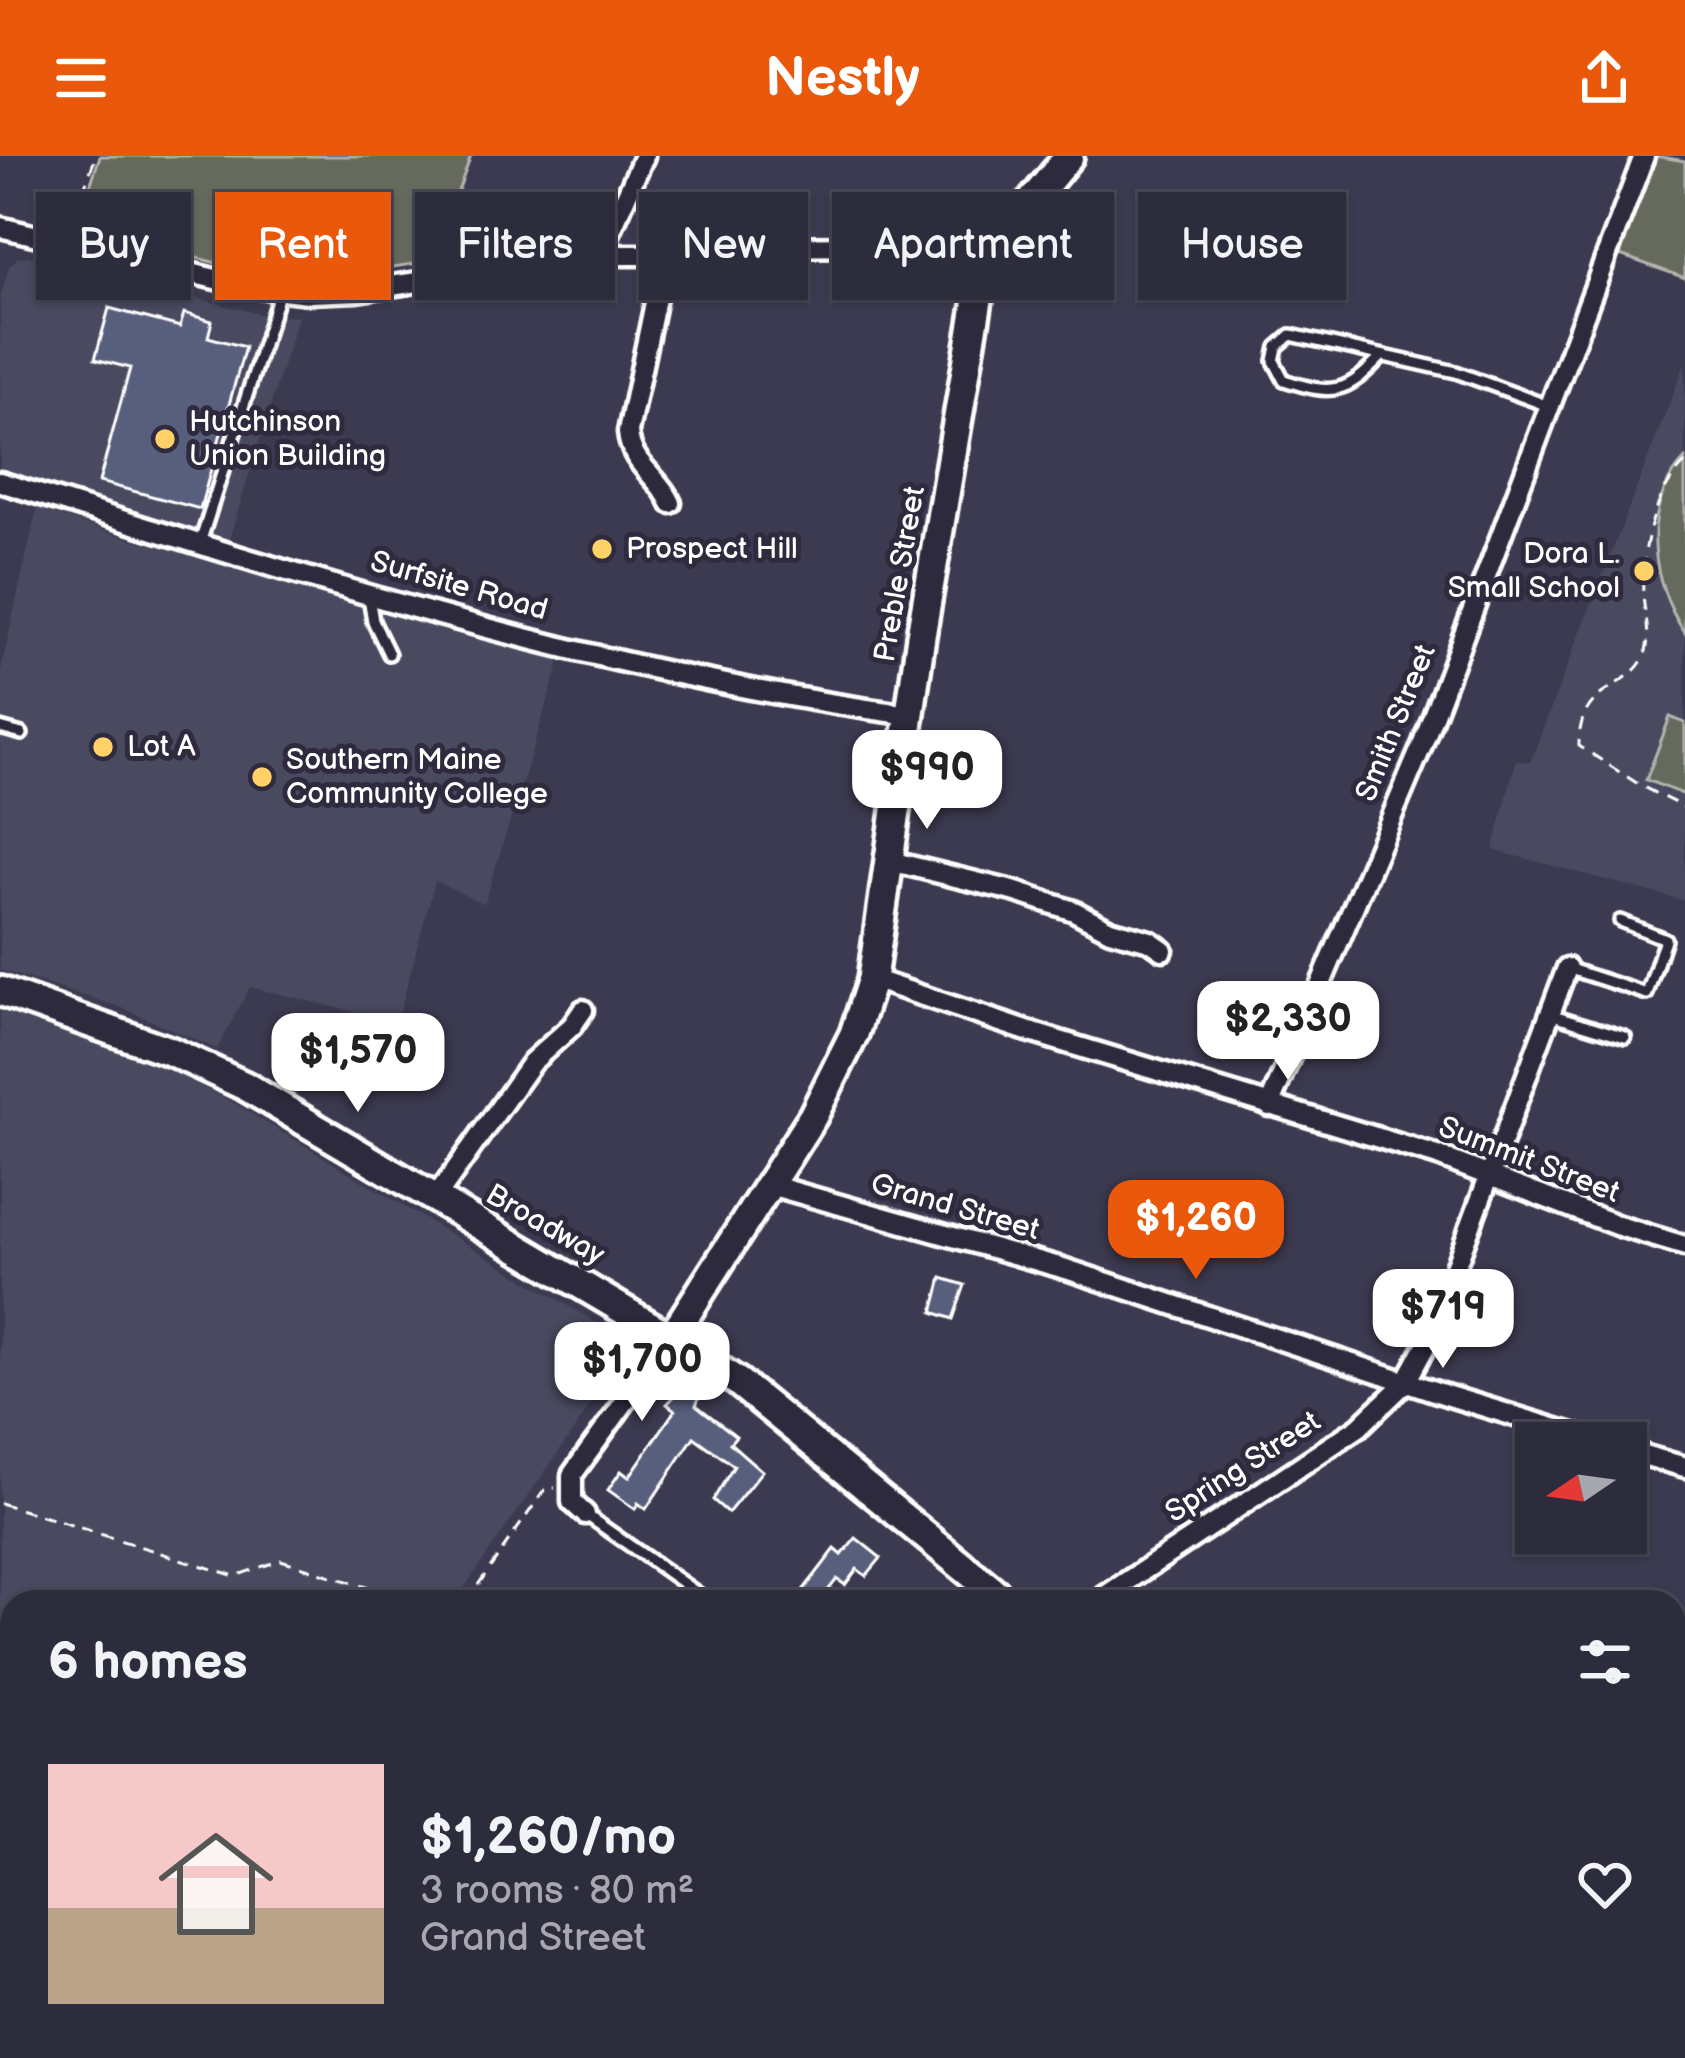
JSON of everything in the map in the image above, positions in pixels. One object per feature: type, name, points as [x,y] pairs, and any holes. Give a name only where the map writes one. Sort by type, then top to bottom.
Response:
[{"type":"street","points":[[615,222],[644,156]]},
{"type":"street","name":"Preble Street","points":[[1037,192],[1070,156]]},
{"type":"street","name":"Smith Street","points":[[1269,1106],[1421,748],[1644,156]]},
{"type":"street","points":[[0,250],[3,228],[215,279]]},
{"type":"street","points":[[656,300],[628,432],[629,447],[664,487],[671,503]]},
{"type":"street","name":"Preble Street","points":[[671,1338],[841,1065],[872,979],[978,300]]},
{"type":"street","name":"Surfsite Road","points":[[0,482],[368,592],[696,680],[910,715]]},
{"type":"street","points":[[890,861],[1013,891],[1074,911],[1163,950]]},
{"type":"street","name":"Spring Street","points":[[1114,1590],[1340,1441],[1406,1382],[1426,1345],[1567,968]]},
{"type":"street","name":"Summit Street","points":[[872,979],[1438,1156],[1619,1226],[1685,1246]]},
{"type":"street","name":"Broadway","points":[[0,991],[128,1035],[221,1074],[671,1338],[738,1382],[991,1590]]},
{"type":"street","points":[[435,1199],[532,1062],[583,1010]]},
{"type":"street","name":"Grand Street","points":[[770,1185],[1086,1276],[1535,1422]]},
{"type":"street","points":[[585,1514],[572,1502],[572,1475],[671,1338]]},
{"type":"street","points":[[1647,1456],[1685,1467]]},
{"type":"lane","points":[[200,543],[277,300]]},
{"type":"lane","points":[[1382,356],[1360,379],[1324,392],[1284,380],[1274,361],[1277,347],[1291,335],[1456,372],[1551,407]]},
{"type":"lane","points":[[368,592],[373,621],[389,654]]},
{"type":"lane","points":[[0,728],[22,734]]},
{"type":"lane","points":[[1567,968],[1647,994],[1665,939],[1620,922]]},
{"type":"lane","points":[[1550,1014],[1625,1037]]},
{"type":"lane","points":[[585,1514],[693,1590]]},
{"type":"path","points":[[83,192],[95,156]]},
{"type":"path","points":[[1685,463],[1658,505],[1645,556],[1646,655],[1630,674],[1592,700],[1579,728],[1579,746],[1643,788],[1685,808]]},
{"type":"path","points":[[474,1590],[546,1488],[570,1489]]},
{"type":"path","points":[[0,1503],[241,1577],[281,1560],[375,1590]]},
{"type":"shaded area","points":[[17,258],[36,258],[36,300],[191,297],[260,314],[298,316],[229,540],[0,473],[0,299],[9,267]]},
{"type":"shaded area","name":"Dora L. Small School","points":[[1685,363],[1685,901],[1493,850],[1516,760],[1530,762]]},
{"type":"shaded area","name":"Southern Maine Community College","points":[[37,508],[113,534],[562,656],[484,904],[435,881],[397,1022],[250,987],[217,1049],[120,1007],[0,970],[0,674]]},
{"type":"shaded area","points":[[0,1011],[107,1046],[232,1102],[633,1345],[463,1590],[0,1590]]},
{"type":"green space","points":[[100,156],[471,156],[458,192],[415,192],[415,264],[391,267],[391,192],[215,192],[215,263],[191,257],[191,192],[88,192]]},
{"type":"green space","points":[[1655,156],[1685,161],[1685,278],[1620,255]]},
{"type":"green space","points":[[1685,459],[1685,633],[1664,592],[1655,546],[1661,500]]},
{"type":"green space","points":[[1670,717],[1685,723],[1685,795],[1646,780]]},
{"type":"building","name":"Hutchinson Union Building","points":[[109,308],[180,327],[184,313],[212,321],[208,337],[245,347],[200,509],[99,482],[130,368],[95,359]]},
{"type":"building","points":[[942,1278],[965,1285],[953,1319],[933,1312]]},
{"type":"building","points":[[687,1383],[701,1394],[696,1405],[736,1436],[730,1443],[762,1471],[728,1513],[713,1500],[734,1466],[694,1437],[646,1509],[638,1503],[635,1509],[608,1490],[621,1471],[629,1477],[675,1410],[667,1404]]},
{"type":"building","points":[[856,1538],[881,1558],[866,1576],[857,1569],[845,1585],[837,1579],[828,1590],[803,1590],[835,1549],[842,1555]]},
{"type":"place","name":"Hutchinson Union Building","points":[[165,439]]},
{"type":"place","name":"Prospect Hill","points":[[602,549]]},
{"type":"place","name":"Dora L. Small School","points":[[1644,571]]},
{"type":"place","name":"Lot A","points":[[103,747]]},
{"type":"place","name":"Southern Maine Community College","points":[[262,777]]}]
